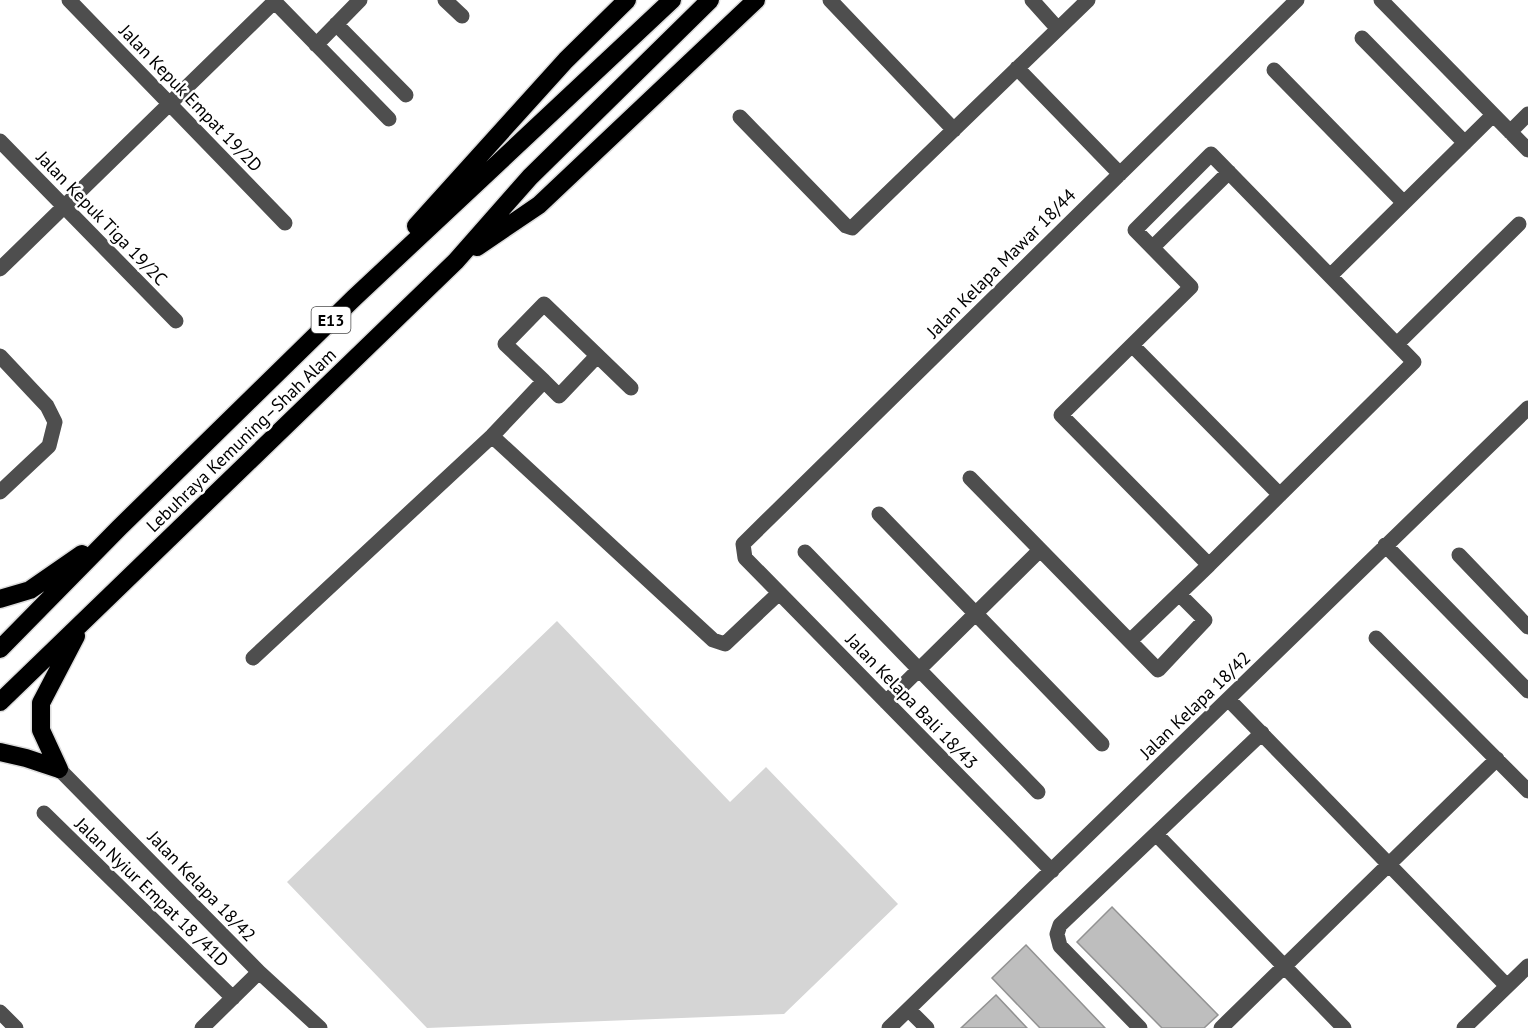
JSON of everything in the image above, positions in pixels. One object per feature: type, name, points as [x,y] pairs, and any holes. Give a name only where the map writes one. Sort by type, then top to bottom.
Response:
[{"type":"highway","points":[[354,298],[470,164],[566,60],[627,0]]},
{"type":"highway","name":"Lebuhraya Kemuning–Shah Alam","points":[[0,649],[119,528],[354,298],[672,0]]},
{"type":"highway","name":"Lebuhraya Kemuning–Shah Alam","points":[[0,702],[456,261],[530,177],[710,0]]},
{"type":"highway","points":[[456,261],[538,205],[756,0]]},
{"type":"highway","points":[[0,599],[30,590],[119,528]]},
{"type":"highway","points":[[60,769],[41,730],[41,704],[84,622]]},
{"type":"highway","points":[[0,752],[60,769]]},
{"type":"street","name":"Jalan Kepuk Empat 19/2D","points":[[69,0],[285,223]]},
{"type":"street","points":[[316,45],[360,0]]},
{"type":"street","points":[[445,0],[462,16]]},
{"type":"street","points":[[830,0],[954,130]]},
{"type":"street","points":[[1032,0],[1058,29]]},
{"type":"street","points":[[740,117],[846,226],[852,228],[1088,0]]},
{"type":"street","name":"Jalan Kelapa Mawar 18/44","points":[[745,558],[743,544],[1297,0]]},
{"type":"street","points":[[1381,0],[1528,150]]},
{"type":"street","points":[[0,269],[273,1],[389,119]]},
{"type":"street","points":[[336,24],[406,95]]},
{"type":"street","points":[[1362,38],[1465,143]]},
{"type":"street","points":[[1017,68],[1120,174]]},
{"type":"street","points":[[1274,70],[1404,203]]},
{"type":"street","points":[[1510,132],[1528,114]]},
{"type":"street","points":[[1330,276],[1494,115]]},
{"type":"street","name":"Jalan Kepuk Tiga 19/2C","points":[[0,141],[176,321]]},
{"type":"street","points":[[1130,641],[1180,595],[1414,362],[1211,154],[1135,230],[1191,287],[1061,416],[1209,566]]},
{"type":"street","points":[[1153,247],[1229,172]]},
{"type":"street","points":[[1396,344],[1518,224]]},
{"type":"street","points":[[597,356],[559,396],[505,344],[544,304],[631,388]]},
{"type":"street","points":[[1132,345],[1280,495]]},
{"type":"street","points":[[0,356],[47,406],[55,422],[50,446],[0,492]]},
{"type":"street","points":[[253,658],[492,436],[544,381]]},
{"type":"street","name":"Jalan Kelapa 18/42","points":[[889,1028],[1528,408]]},
{"type":"street","points":[[492,436],[713,640],[725,644],[779,593]]},
{"type":"street","points":[[970,478],[1158,670],[1205,620],[1180,595]]},
{"type":"street","points":[[879,514],[1102,744]]},
{"type":"street","points":[[1385,545],[1528,691]]},
{"type":"street","points":[[886,702],[1040,550]]},
{"type":"street","points":[[805,552],[1038,792]]},
{"type":"street","points":[[1459,555],[1528,627]]},
{"type":"street","name":"Jalan Kelapa Bali 18/43","points":[[745,558],[1052,871]]},
{"type":"street","points":[[1376,638],[1528,791]]},
{"type":"street","points":[[1229,700],[1507,986]]},
{"type":"street","points":[[1140,1028],[1060,946],[1057,934],[1060,925],[1262,734]]},
{"type":"street","points":[[1221,1028],[1497,759]]},
{"type":"street","name":"Jalan Kelapa 18/42","points":[[60,769],[260,972],[320,1028]]},
{"type":"street","name":"Jalan Nyiur Empat 18 /41D","points":[[44,813],[233,998]]},
{"type":"street","points":[[1156,834],[1344,1028]]},
{"type":"street","points":[[1464,1028],[1528,966]]},
{"type":"street","points":[[202,1028],[260,972]]},
{"type":"street","points":[[909,1010],[927,1028]]},
{"type":"street","points":[[0,1012],[16,1028]]},
{"type":"shaded area","points":[[557,621],[730,802],[766,767],[898,904],[784,1014],[427,1028],[287,882]]},
{"type":"building","points":[[1112,907],[1218,1015],[1204,1028],[1162,1028],[1077,942]]},
{"type":"building","points":[[1026,945],[1105,1028],[1040,1028],[992,978]]},
{"type":"building","points":[[996,995],[1027,1028],[961,1028]]}]
